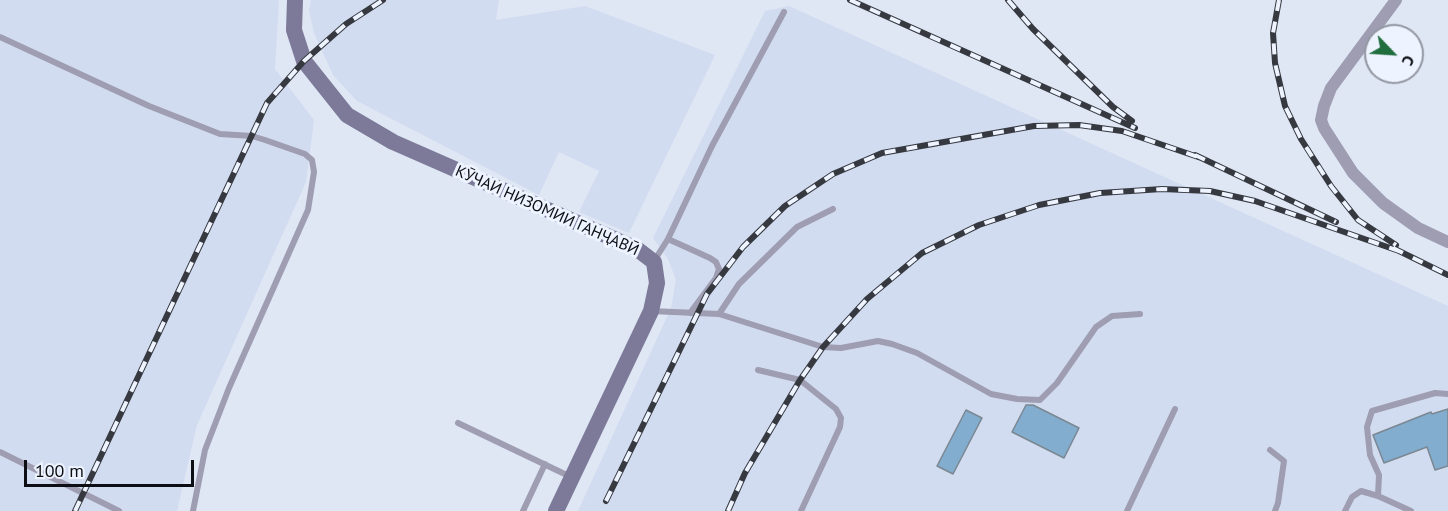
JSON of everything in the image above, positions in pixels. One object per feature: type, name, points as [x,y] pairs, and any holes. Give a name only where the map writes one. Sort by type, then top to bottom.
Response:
[{"type":"main road","name":"КӮЧАИ НИЗОМИИ ГАНҶАВӢ","points":[[295,0],[294,30],[304,62],[347,115],[393,142],[637,249],[654,261],[657,283],[651,311],[556,511]]},
{"type":"street","points":[[1396,0],[1331,88],[1324,106],[1322,120],[1324,128],[1353,173],[1383,203],[1418,228],[1448,242]]},
{"type":"lane","points":[[654,261],[668,239],[712,146],[784,12]]},
{"type":"lane","points":[[0,37],[149,106],[220,134],[252,136],[305,154],[312,160],[314,172],[308,210],[229,388],[205,450],[193,511]]},
{"type":"lane","points":[[719,314],[739,284],[797,227],[832,209]]},
{"type":"lane","points":[[668,239],[710,258],[716,262],[719,269],[716,278],[690,313]]},
{"type":"lane","points":[[651,311],[719,314],[823,347],[841,348],[878,341],[892,344],[917,353],[991,394],[1017,399],[1040,400],[1057,383],[1096,327],[1112,316],[1140,314]]},
{"type":"lane","points":[[758,370],[808,384],[836,409],[841,418],[840,427],[801,511]]},
{"type":"lane","points":[[1378,496],[1379,475],[1370,455],[1367,428],[1372,411],[1435,393],[1448,394]]},
{"type":"lane","points":[[1127,511],[1175,409]]},
{"type":"lane","points":[[458,423],[572,477]]},
{"type":"lane","points":[[1270,450],[1284,461],[1275,511]]},
{"type":"lane","points":[[1,456],[119,511]]},
{"type":"lane","points":[[523,511],[545,465]]},
{"type":"lane","points":[[1345,511],[1352,497],[1361,491],[1411,511]]},
{"type":"shaded area","points":[[0,0],[279,0],[275,69],[314,120],[306,182],[197,425],[177,511],[0,511]]},
{"type":"shaded area","points":[[311,0],[499,0],[496,20],[585,6],[715,55],[629,233],[579,212],[599,171],[559,152],[539,195],[357,101],[333,75],[314,33],[309,10]]},
{"type":"shaded area","points":[[789,6],[1448,306],[1448,511],[578,511],[671,308],[676,280],[668,259],[653,238],[765,11]]},
{"type":"building","points":[[1026,405],[1033,405],[1079,428],[1064,458],[1012,432]]},
{"type":"building","points":[[1448,409],[1448,466],[1435,470],[1427,447],[1384,463],[1373,435],[1431,412],[1432,414]]},
{"type":"building","points":[[966,410],[982,418],[953,474],[937,466]]},
{"type":"railway","points":[[75,511],[267,103],[304,61],[346,24],[383,0]]},
{"type":"railway","points":[[850,0],[1135,128]]},
{"type":"railway","points":[[1008,0],[1033,29],[1113,107],[1132,121]]},
{"type":"railway","points":[[1279,0],[1273,33],[1275,63],[1285,106],[1301,139],[1331,186],[1358,220],[1396,245]]},
{"type":"railway","points":[[606,501],[707,294],[743,247],[785,206],[833,174],[882,153],[1034,126],[1079,125],[1122,131],[1201,158]]},
{"type":"railway","points":[[1195,155],[1336,222]]},
{"type":"railway","points":[[728,511],[745,473],[800,380],[823,347],[867,299],[922,253],[979,225],[1039,205],[1100,193],[1162,189],[1210,191],[1255,201],[1399,251]]},
{"type":"railway","points":[[1393,248],[1448,275]]}]
